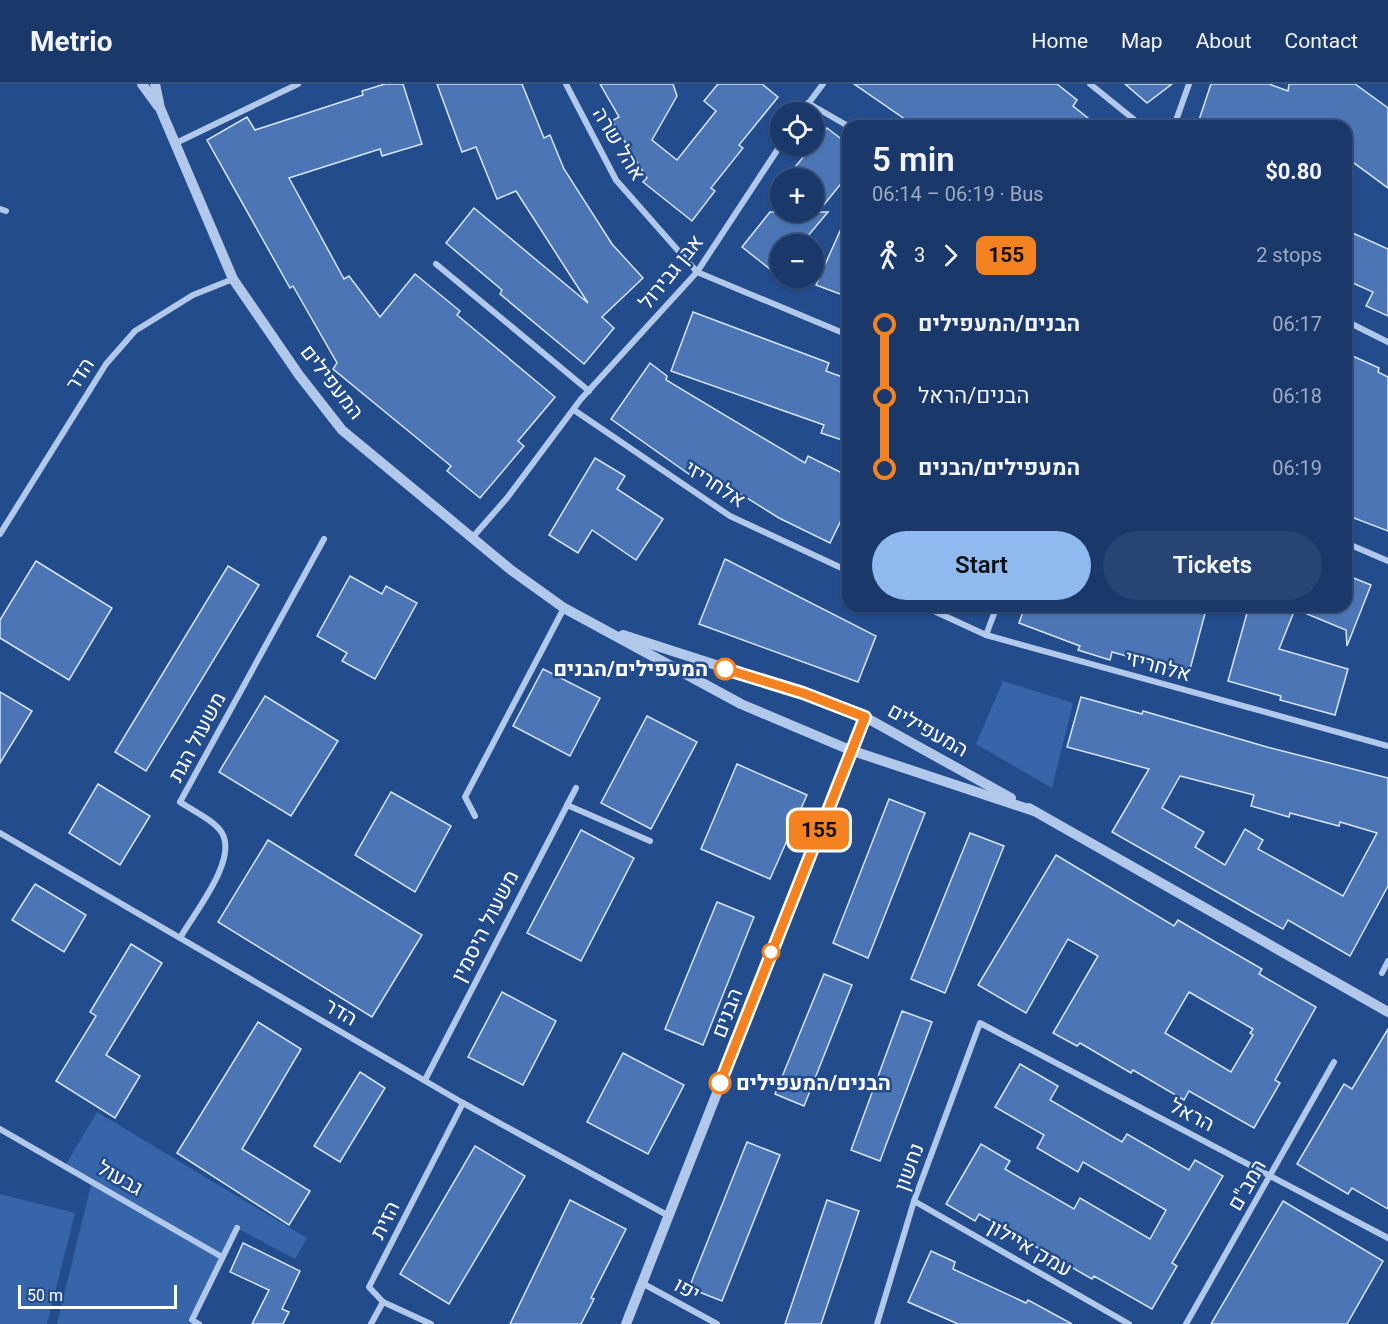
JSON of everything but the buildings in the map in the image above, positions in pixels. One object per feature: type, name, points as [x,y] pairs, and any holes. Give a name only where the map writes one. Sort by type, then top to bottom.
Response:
[{"type":"street","name":"המעפילים","points":[[142,84],[160,108],[233,279],[299,375],[342,430],[511,570],[564,608],[741,704],[850,750],[1034,811]]},
{"type":"street","name":"המעפילים","points":[[155,84],[160,108]]},
{"type":"street","points":[[176,143],[298,84]]},
{"type":"street","name":"אהל שרה","points":[[566,84],[616,180],[697,272]]},
{"type":"street","points":[[809,102],[823,84]]},
{"type":"street","points":[[1090,84],[1135,120]]},
{"type":"street","points":[[1176,120],[1189,84]]},
{"type":"street","points":[[824,112],[842,123]]},
{"type":"street","name":"אבן גבירול","points":[[472,538],[507,498],[589,391],[697,272],[773,156]]},
{"type":"street","points":[[436,264],[589,391]]},
{"type":"street","points":[[697,272],[842,332]]},
{"type":"street","name":"הדר","points":[[0,534],[106,364],[135,331],[193,295],[233,279]]},
{"type":"street","points":[[1352,324],[1388,342]]},
{"type":"street","name":"אלחריזי","points":[[574,410],[730,516],[842,568]]},
{"type":"street","name":"משעול הגת","points":[[180,938],[223,865],[227,848],[221,831],[180,802],[324,539]]},
{"type":"street","points":[[1352,546],[1388,561]]},
{"type":"street","points":[[476,816],[465,797],[564,608]]},
{"type":"street","name":"אלחריזי","points":[[936,612],[986,635],[1388,746]]},
{"type":"street","points":[[986,635],[995,612]]},
{"type":"street","name":"המעפילים","points":[[594,625],[803,693],[865,717],[1388,1012]]},
{"type":"street","name":"הבנים","points":[[626,1324],[850,750],[865,717]]},
{"type":"street","name":"משעול היסמין","points":[[424,1080],[576,788]]},
{"type":"street","points":[[567,805],[650,841]]},
{"type":"street","name":"הדר","points":[[0,833],[463,1103],[667,1215]]},
{"type":"street","points":[[1382,973],[1388,961]]},
{"type":"street","name":"הראל","points":[[980,1023],[1388,1238]]},
{"type":"street","name":"נחשון","points":[[877,1324],[914,1201],[980,1023]]},
{"type":"street","name":"רמב\"ם","points":[[1186,1324],[1334,1062]]},
{"type":"street","name":"הזית","points":[[431,1324],[383,1302],[369,1287],[463,1103]]},
{"type":"street","name":"גבעול","points":[[0,1129],[222,1257]]},
{"type":"street","name":"עמק איילון","points":[[914,1201],[1129,1324]]},
{"type":"street","points":[[199,1324],[192,1320],[237,1228]]},
{"type":"street","name":"יפו","points":[[642,1283],[717,1324]]},
{"type":"street","points":[[371,1324],[383,1302]]},
{"type":"shaded area","points":[[1003,681],[1073,703],[1052,788],[976,744]]},
{"type":"shaded area","points":[[97,1112],[307,1238],[295,1259],[237,1228],[190,1324],[57,1324],[92,1181],[65,1166]]},
{"type":"shaded area","points":[[0,1194],[75,1213],[47,1324],[0,1324]]},
{"type":"bus line","name":"155","points":[[720,1083],[865,717],[803,693],[725,669]]},
{"type":"place","name":"המעפילים/הבנים","points":[[725,669]]},
{"type":"place","name":"הבנים/המעפילים","points":[[720,1083]]}]
